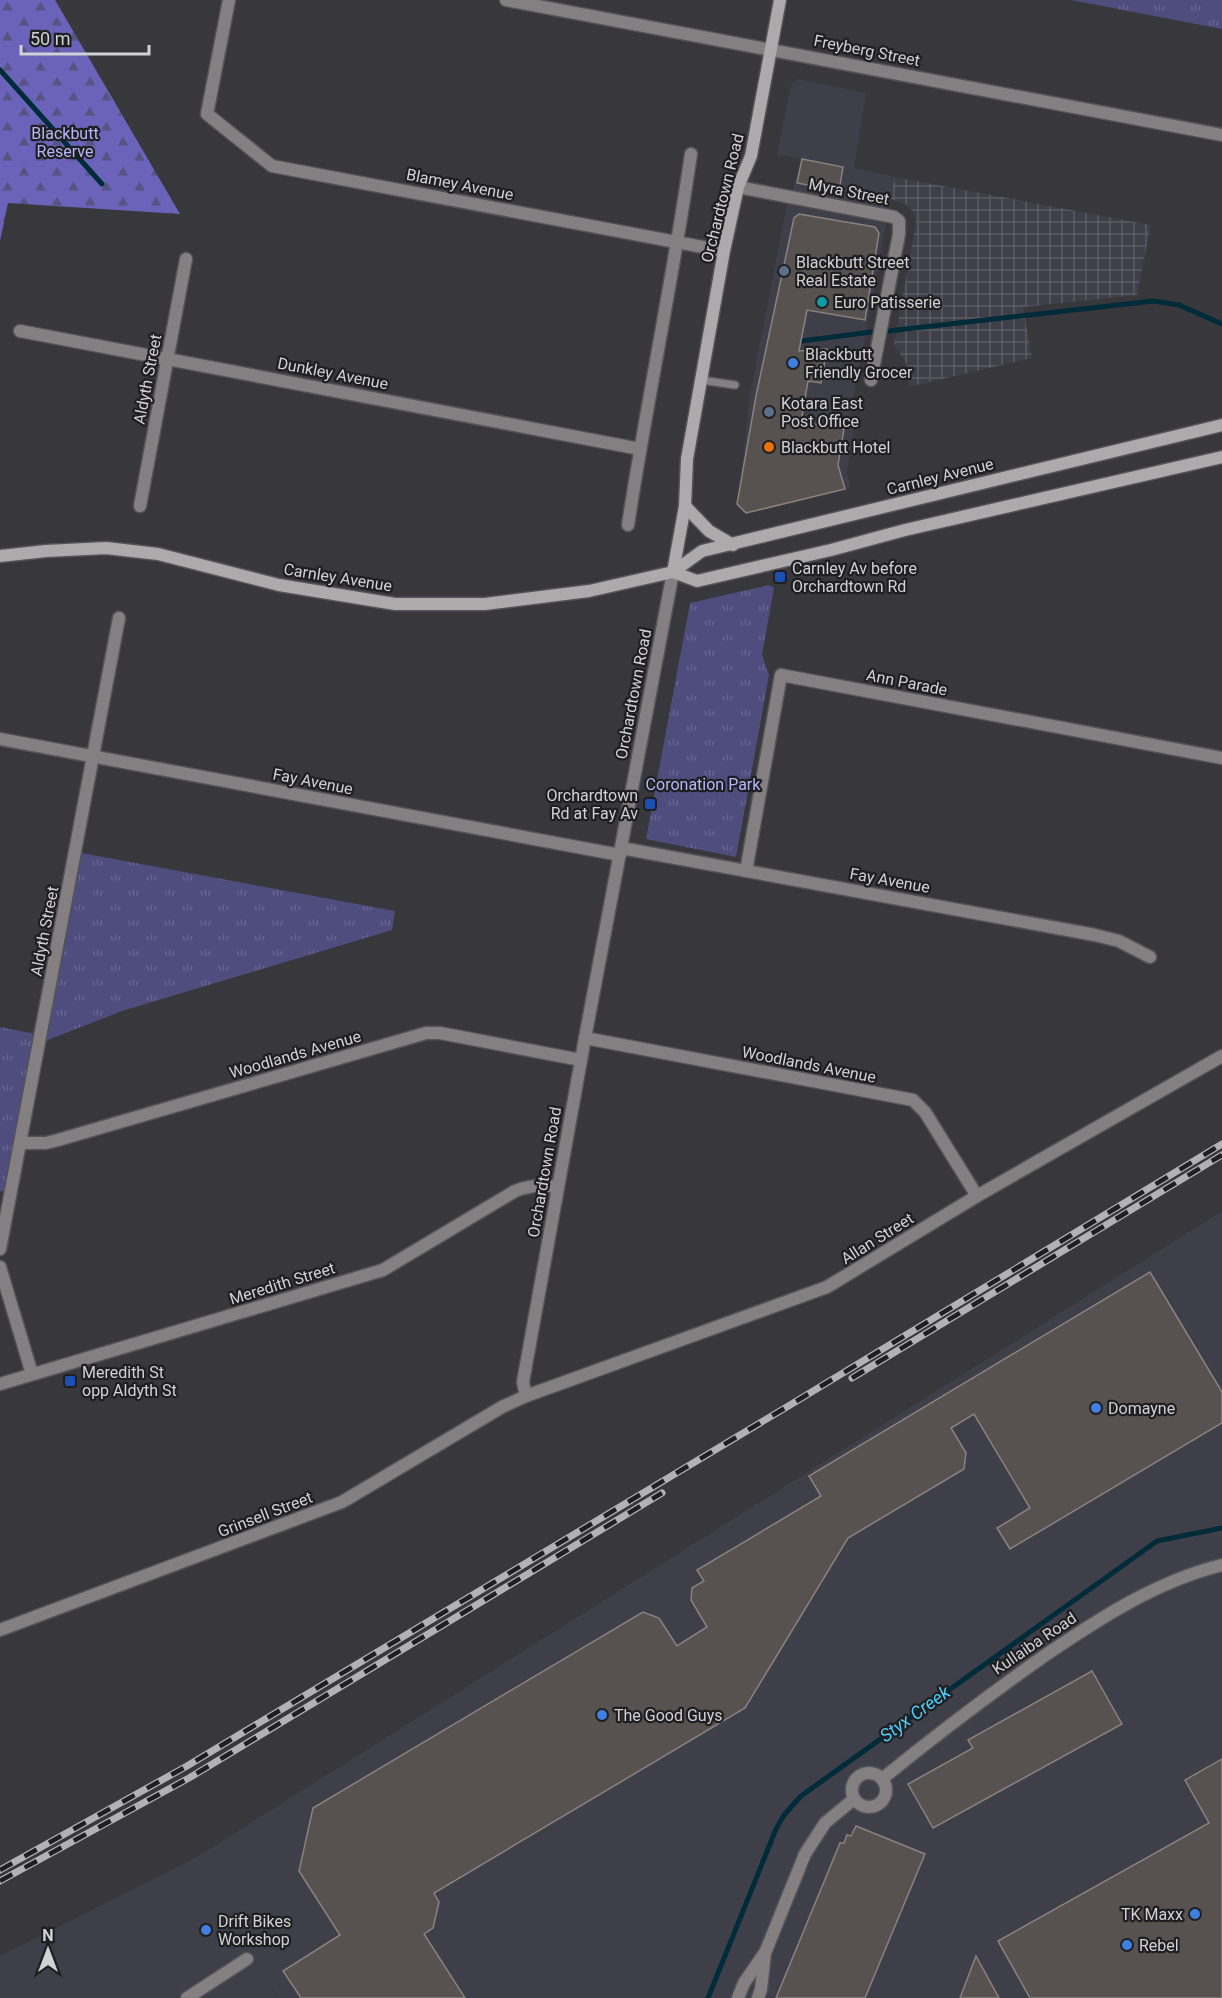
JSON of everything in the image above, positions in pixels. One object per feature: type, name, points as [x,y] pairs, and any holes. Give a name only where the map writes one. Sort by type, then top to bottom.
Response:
[{"type":"main road","name":"Orchardtown Road","points":[[673,572],[685,506],[687,459],[724,250],[738,187],[751,156],[780,0]]},
{"type":"main road","name":"Carnley Avenue","points":[[0,556],[106,548],[158,554],[279,585],[395,604],[485,604],[589,591],[673,572],[702,551],[1222,426]]},
{"type":"main road","name":"Carnley Avenue","points":[[673,572],[697,580],[704,579],[831,550],[904,530],[1222,457]]},
{"type":"main road","points":[[685,506],[709,531],[733,545]]},
{"type":"street","name":"Blamey Avenue","points":[[229,0],[207,114],[272,166],[724,250]]},
{"type":"street","name":"Freyberg Street","points":[[506,0],[1222,135]]},
{"type":"street","name":"Orchardtown Road","points":[[628,525],[679,242],[692,154]]},
{"type":"street","name":"Myra Street","points":[[738,187],[894,217],[898,221],[899,234],[871,380]]},
{"type":"street","name":"Aldyth Street","points":[[140,506],[186,259]]},
{"type":"street","name":"Dunkley Avenue","points":[[20,331],[640,449]]},
{"type":"street","name":"Orchardtown Road","points":[[526,1396],[524,1382],[558,1187],[673,572]]},
{"type":"street","name":"Aldyth Street","points":[[0,1249],[22,1143],[119,618]]},
{"type":"street","name":"Ann Parade","points":[[746,871],[781,675],[1222,758]]},
{"type":"street","name":"Fay Avenue","points":[[0,739],[620,852],[746,871],[1095,935],[1119,941],[1150,957]]},
{"type":"street","name":"Woodlands Avenue","points":[[22,1143],[58,1140],[426,1033],[440,1033],[581,1060]]},
{"type":"street","name":"Woodlands Avenue","points":[[585,1038],[913,1100],[925,1112],[977,1196]]},
{"type":"street","name":"Allan Street","points":[[526,1396],[827,1287],[977,1196],[1222,1056]]},
{"type":"street","name":"Meredith Street","points":[[0,1384],[383,1270],[515,1191],[528,1186],[558,1187]]},
{"type":"street","points":[[0,1267],[32,1374]]},
{"type":"street","name":"Grinsell Street","points":[[0,1630],[342,1502],[502,1407],[526,1396]]},
{"type":"street","name":"Kullaiba Road","points":[[882,1779],[987,1696],[1084,1629],[1129,1601],[1170,1582],[1222,1565]]},
{"type":"street","points":[[866,1774],[882,1779],[887,1792],[878,1805],[866,1807],[854,1799],[853,1788],[856,1779],[866,1774]]},
{"type":"street","points":[[738,1998],[744,1983],[765,1953],[783,1906],[815,1837],[825,1823],[854,1799]]},
{"type":"street","points":[[758,1998],[765,1953]]},
{"type":"street","points":[[187,1998],[247,1959]]},
{"type":"lane","points":[[701,380],[735,385]]},
{"type":"shaded area","points":[[797,79],[866,93],[854,168],[895,177],[848,427],[854,429],[847,473],[851,488],[746,513],[738,504],[750,395],[785,214],[802,159],[777,155],[791,85]]},
{"type":"shaded area","points":[[895,177],[1151,225],[1137,295],[1023,307],[1032,358],[908,387],[907,365],[894,344],[916,223],[914,212],[905,204],[890,199]]},
{"type":"shaded area","points":[[1222,1211],[1222,1998],[278,1998],[268,1981],[277,1998],[0,1998],[0,1956],[195,1858]]},
{"type":"green space","name":"Blackbutt Reserve","points":[[0,0],[55,0],[180,214],[8,203],[0,241]]},
{"type":"green space","points":[[1071,0],[1222,0],[1222,29]]},
{"type":"green space","name":"Coronation Park","points":[[769,585],[774,588],[762,655],[769,675],[736,857],[646,839],[690,603]]},
{"type":"green space","points":[[76,852],[395,911],[392,930],[122,1011],[40,1043],[12,1193],[0,1191],[0,1027],[41,1035]]},
{"type":"building","points":[[802,159],[843,167],[839,191],[797,183]]},
{"type":"building","points":[[799,214],[875,227],[879,233],[865,320],[807,310],[799,351],[827,349],[821,383],[808,381],[801,422],[844,429],[838,465],[845,489],[746,513],[737,504],[756,396],[794,218]]},
{"type":"building","points":[[1150,1272],[1222,1392],[1222,1423],[1010,1549],[997,1528],[1030,1508],[974,1414],[951,1428],[966,1453],[964,1469],[848,1538],[745,1708],[434,1893],[439,1902],[433,1928],[424,1934],[465,1998],[301,1998],[283,1971],[340,1935],[299,1871],[313,1808],[643,1612],[659,1618],[677,1646],[707,1627],[691,1600],[692,1588],[704,1581],[697,1570],[821,1496],[809,1476]]},
{"type":"building","points":[[1092,1671],[1122,1724],[933,1828],[908,1784],[973,1748],[968,1740]]},
{"type":"building","points":[[1222,1759],[1222,1998],[1030,1998],[998,1941],[1209,1823],[1185,1780]]},
{"type":"building","points":[[856,1826],[925,1854],[865,1998],[776,1998],[840,1843],[844,1843],[847,1835],[851,1836]]},
{"type":"building","points":[[976,1956],[999,1998],[960,1998]]},
{"type":"waterway","points":[[0,70],[102,184]]},
{"type":"waterway","points":[[888,331],[1153,301],[1179,305],[1222,324]]},
{"type":"waterway","points":[[794,342],[871,332]]},
{"type":"waterway","name":"Styx Creek","points":[[708,1998],[776,1829],[784,1815],[801,1796],[1157,1541],[1222,1528]]},
{"type":"railway","points":[[0,1870],[187,1766],[1222,1144]]},
{"type":"railway","points":[[852,1378],[1222,1155]]},
{"type":"railway","points":[[0,1881],[189,1778],[662,1493]]},
{"type":"place","name":"Blackbutt Street Real Estate","points":[[784,271]]},
{"type":"place","name":"Euro Patisserie","points":[[822,302]]},
{"type":"place","name":"Blackbutt Friendly Grocer","points":[[793,363]]},
{"type":"place","name":"Kotara East Post Office","points":[[769,412]]},
{"type":"place","name":"Blackbutt Hotel","points":[[769,447]]},
{"type":"place","name":"Carnley Av before Orchardtown Rd","points":[[780,577]]},
{"type":"place","name":"Orchardtown Rd at Fay Av","points":[[650,804]]},
{"type":"place","name":"Meredith St opp Aldyth St","points":[[70,1381]]},
{"type":"place","name":"Domayne","points":[[1096,1408]]},
{"type":"place","name":"The Good Guys","points":[[602,1715]]},
{"type":"place","name":"TK Maxx","points":[[1195,1914]]},
{"type":"place","name":"Drift Bikes Workshop","points":[[206,1930]]},
{"type":"place","name":"Rebel","points":[[1127,1945]]}]
